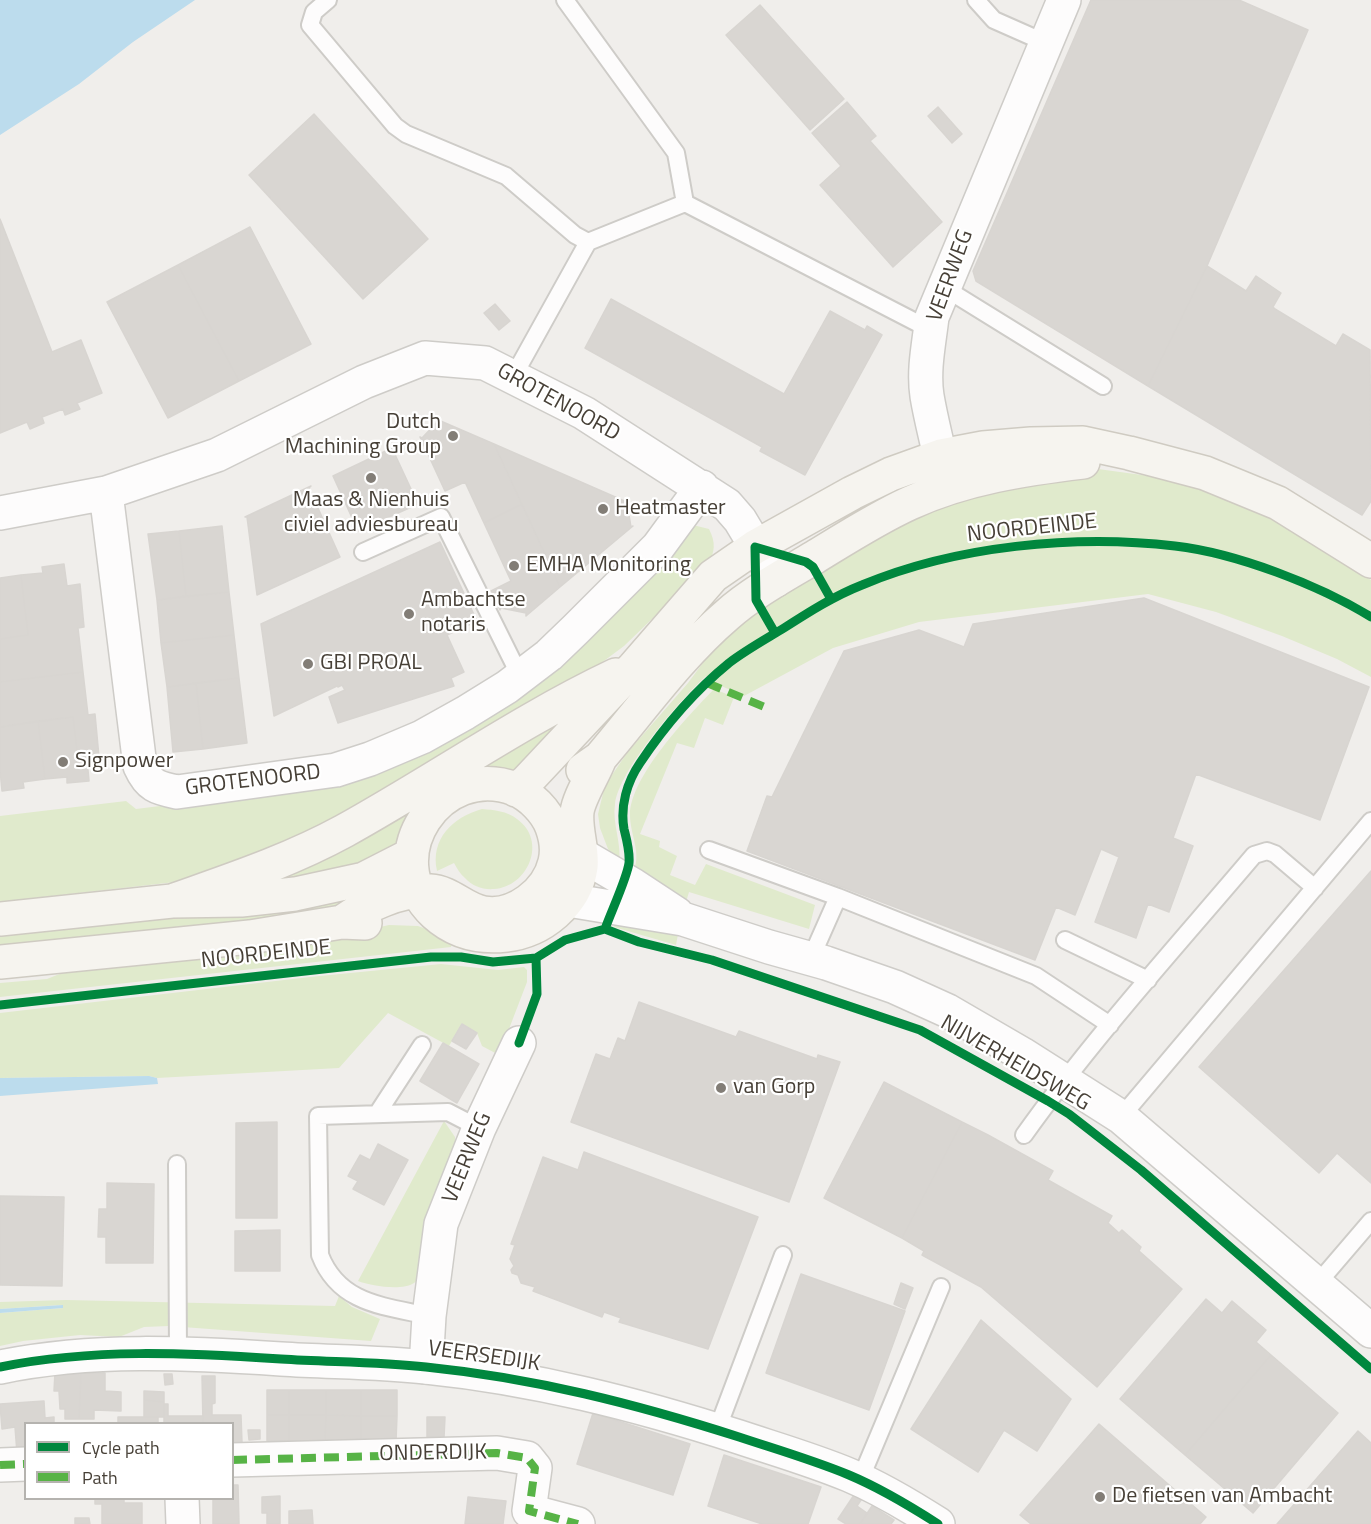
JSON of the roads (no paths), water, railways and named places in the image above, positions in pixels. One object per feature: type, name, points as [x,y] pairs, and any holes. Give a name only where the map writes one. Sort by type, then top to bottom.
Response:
[{"type":"main road","points":[[516,790],[634,667],[713,576],[755,547],[852,493],[891,474],[941,456],[992,447],[1083,443],[1129,453],[1205,473],[1278,503],[1371,561]]},
{"type":"main road","points":[[423,900],[441,893],[468,908],[486,914],[520,907],[534,897],[547,880],[555,864],[565,835],[577,814],[580,802],[600,759],[692,648],[727,615],[755,593],[869,524],[911,502],[946,489],[1002,474],[1129,453]]},
{"type":"main road","points":[[172,901],[265,869],[342,832],[556,705],[634,667]]},
{"type":"main road","points":[[480,784],[498,785],[516,790],[537,804],[565,835],[581,866],[579,875],[568,900],[546,921],[530,930],[488,937],[468,934],[445,923],[423,900],[411,874],[411,855],[416,833],[426,816],[440,801],[458,790],[480,784]]},
{"type":"main road","points":[[0,919],[172,901],[241,900],[295,894],[364,879],[411,855]]},
{"type":"main road","name":"NOORDEINDE","points":[[0,962],[250,937],[342,922],[364,907],[423,900]]},
{"type":"street","name":"VEERWEG","points":[[946,489],[927,396],[926,377],[932,317],[1064,0]]},
{"type":"street","name":"GROTENOORD","points":[[0,513],[106,493],[217,455],[364,382],[425,358],[485,363],[584,413],[728,505],[740,520],[776,580]]},
{"type":"street","name":"GROTENOORD","points":[[106,493],[140,766],[145,777],[156,788],[177,792],[336,770],[370,759],[422,737],[465,713],[549,655],[658,547],[702,487]]},
{"type":"street","name":"NIJVERHEIDSWEG","points":[[565,835],[683,919]]},
{"type":"street","name":"NIJVERHEIDSWEG","points":[[568,900],[683,919],[811,958],[895,987],[948,1011],[1066,1081],[1121,1117],[1371,1331]]},
{"type":"street","name":"VEERWEG","points":[[426,1367],[429,1316],[441,1224],[479,1128],[519,1043]]},
{"type":"street","name":"VEERSEDIJK","points":[[0,1367],[42,1358],[178,1353],[426,1367],[580,1392],[668,1414],[789,1453],[860,1480],[905,1503],[938,1524]]},
{"type":"street","name":"ONDERDIJK","points":[[234,1460],[498,1453],[527,1458],[535,1468],[529,1511],[578,1524]]},
{"type":"street","points":[[0,1465],[24,1464]]},
{"type":"street","points":[[182,1500],[183,1524]]},
{"type":"lane","points":[[328,0],[314,12],[310,25],[395,126],[406,134],[506,176],[575,236],[588,242]]},
{"type":"lane","points":[[565,0],[676,153],[685,203]]},
{"type":"lane","points":[[976,0],[994,20],[1046,43]]},
{"type":"lane","points":[[513,377],[588,242],[685,203],[930,330]]},
{"type":"lane","points":[[943,287],[1103,386]]},
{"type":"lane","points":[[363,552],[441,516],[520,676]]},
{"type":"lane","points":[[1121,1117],[1371,821]]},
{"type":"lane","points":[[709,850],[838,897],[1036,976],[1110,1025]]},
{"type":"lane","name":"NIJVERHEIDSWEG","points":[[1024,1135],[1048,1101],[1110,1025],[1254,855],[1267,851],[1275,854],[1315,888]]},
{"type":"lane","points":[[811,958],[838,897]]},
{"type":"lane","points":[[1065,940],[1148,980]]},
{"type":"lane","points":[[377,1114],[422,1045]]},
{"type":"lane","points":[[429,1316],[366,1302],[343,1289],[326,1270],[320,1256],[318,1116],[448,1113],[479,1128]]},
{"type":"lane","points":[[177,1164],[178,1353]]},
{"type":"lane","points":[[1317,1284],[1371,1221]]},
{"type":"lane","points":[[717,1430],[783,1255]]},
{"type":"lane","points":[[860,1480],[940,1287]]},
{"type":"water","points":[[0,0],[195,0],[133,42],[79,84],[0,135]]},
{"type":"water","points":[[149,1076],[157,1078],[158,1084],[0,1096],[0,1078]]},
{"type":"water","points":[[63,1305],[63,1308],[0,1313],[0,1309]]},
{"type":"place","name":"Dutch Machining Group","points":[[453,436]]},
{"type":"place","name":"Maas & Nienhuis civiel adviesbureau","points":[[371,478]]},
{"type":"place","name":"Heatmaster","points":[[603,509]]},
{"type":"place","name":"EMHA Monitoring","points":[[514,566]]},
{"type":"place","name":"Ambachtse notaris","points":[[409,614]]},
{"type":"place","name":"GBI PROAL","points":[[308,664]]},
{"type":"place","name":"Signpower","points":[[63,762]]},
{"type":"place","name":"van Gorp","points":[[721,1088]]},
{"type":"place","name":"De fietsen van Ambacht","points":[[1100,1497]]}]
